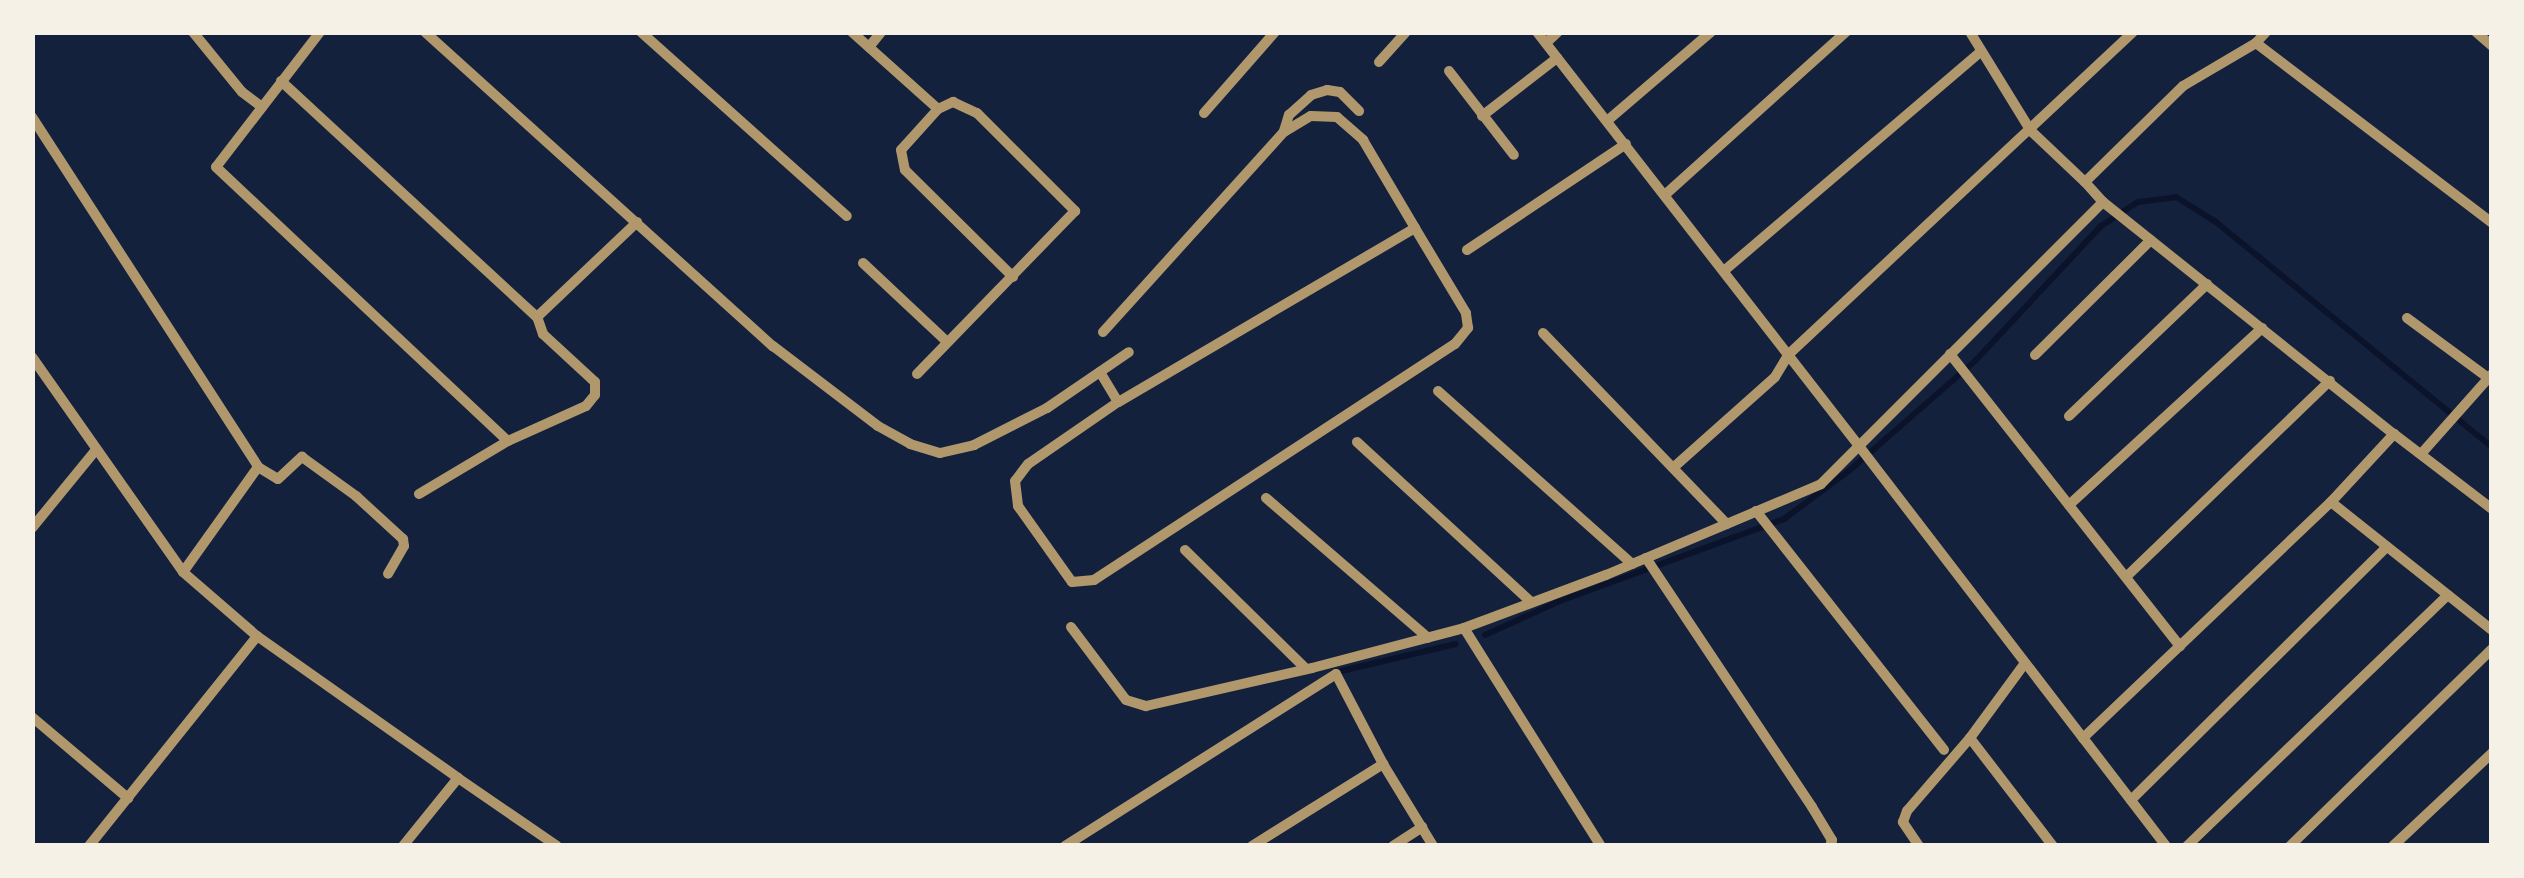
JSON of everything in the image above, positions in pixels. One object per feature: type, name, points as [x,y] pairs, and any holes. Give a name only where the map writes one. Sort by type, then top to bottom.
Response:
[{"type":"street","points":[[194,32],[242,92],[262,107]]},
{"type":"street","points":[[320,32],[216,167],[508,441]]},
{"type":"street","points":[[425,32],[773,346],[878,426],[910,444],[940,453],[974,446],[1047,408],[1129,352]]},
{"type":"street","points":[[641,32],[847,216]]},
{"type":"street","points":[[852,32],[938,109]]},
{"type":"street","points":[[869,46],[881,32]]},
{"type":"street","points":[[1204,113],[1275,32]]},
{"type":"street","points":[[1380,62],[1406,32]]},
{"type":"street","points":[[1537,32],[1666,193],[2166,846]]},
{"type":"street","points":[[1546,43],[1558,32]]},
{"type":"street","points":[[1607,121],[1711,32]]},
{"type":"street","points":[[1666,193],[1846,32]]},
{"type":"street","points":[[1970,32],[2031,131],[2103,202],[2492,509]]},
{"type":"street","points":[[1674,467],[1775,377],[1789,354],[2133,32]]},
{"type":"street","points":[[2085,182],[2183,86],[2256,43],[2266,32]]},
{"type":"street","points":[[2476,32],[2492,46]]},
{"type":"street","points":[[2256,43],[2492,224]]},
{"type":"street","points":[[1725,270],[1980,52]]},
{"type":"street","points":[[1482,116],[1557,58]]},
{"type":"street","points":[[1449,72],[1514,155]]},
{"type":"street","points":[[282,81],[537,317],[543,334],[595,382],[595,394],[586,406],[508,441],[419,494]]},
{"type":"street","points":[[1284,132],[1289,116],[1311,95],[1327,90],[1340,92],[1359,110]]},
{"type":"street","points":[[917,374],[1072,219],[1072,205],[977,113],[954,102],[938,109],[901,150],[905,170],[1013,277]]},
{"type":"street","points":[[1104,332],[1284,132],[1311,116],[1337,117],[1363,140],[1466,313],[1468,328],[1455,344],[1094,580],[1072,582],[1018,506],[1015,480],[1028,464],[1118,402],[1415,228]]},
{"type":"street","points":[[32,118],[258,467],[278,479],[302,457],[356,496],[403,539],[404,546],[388,574]]},
{"type":"street","points":[[1467,250],[1626,144]]},
{"type":"street","points":[[1071,627],[1126,700],[1146,706],[1464,628],[1632,564],[1821,484],[2103,202]]},
{"type":"street","points":[[537,317],[637,222]]},
{"type":"street","points":[[2036,355],[2151,240]]},
{"type":"street","points":[[863,262],[947,342]]},
{"type":"street","points":[[2069,416],[2207,284]]},
{"type":"street","points":[[2407,318],[2490,378],[2421,454]]},
{"type":"street","points":[[2068,505],[2262,328]]},
{"type":"street","points":[[1543,333],[1726,524]]},
{"type":"street","points":[[1950,354],[2180,646]]},
{"type":"street","points":[[32,356],[95,452],[183,572],[257,636],[557,846]]},
{"type":"street","points":[[1100,372],[1118,402]]},
{"type":"street","points":[[2126,578],[2330,382]]},
{"type":"street","points":[[1438,391],[1632,564]]},
{"type":"street","points":[[2083,738],[2331,502],[2394,434]]},
{"type":"street","points":[[1357,442],[1532,602]]},
{"type":"street","points":[[32,528],[95,452]]},
{"type":"street","points":[[183,572],[258,467]]},
{"type":"street","points":[[1266,498],[1428,638]]},
{"type":"street","points":[[2331,502],[2492,630]]},
{"type":"street","points":[[1756,511],[1944,750]]},
{"type":"street","points":[[2131,800],[2387,547]]},
{"type":"street","points":[[1185,550],[1306,669]]},
{"type":"street","points":[[1646,558],[1812,807],[1832,840],[1830,846]]},
{"type":"street","points":[[2188,846],[2448,595]]},
{"type":"street","points":[[1464,628],[1601,846]]},
{"type":"street","points":[[89,846],[257,636]]},
{"type":"street","points":[[2290,846],[2492,649]]},
{"type":"street","points":[[1919,846],[1903,822],[1906,811],[1970,738],[2025,663]]},
{"type":"street","points":[[1065,846],[1336,674],[1383,764],[1433,846]]},
{"type":"street","points":[[32,718],[128,798]]},
{"type":"street","points":[[1970,738],[2053,846]]},
{"type":"street","points":[[2394,846],[2492,753]]},
{"type":"street","points":[[1252,846],[1383,764]]},
{"type":"street","points":[[404,846],[458,778]]},
{"type":"street","points":[[1393,846],[1422,827]]},
{"type":"waterway","points":[[1485,635],[1560,601],[1784,519],[1850,470],[1976,360],[2101,226],[2138,202],[2176,197],[2216,222],[2492,447]]},
{"type":"waterway","points":[[1333,673],[1456,644]]}]
